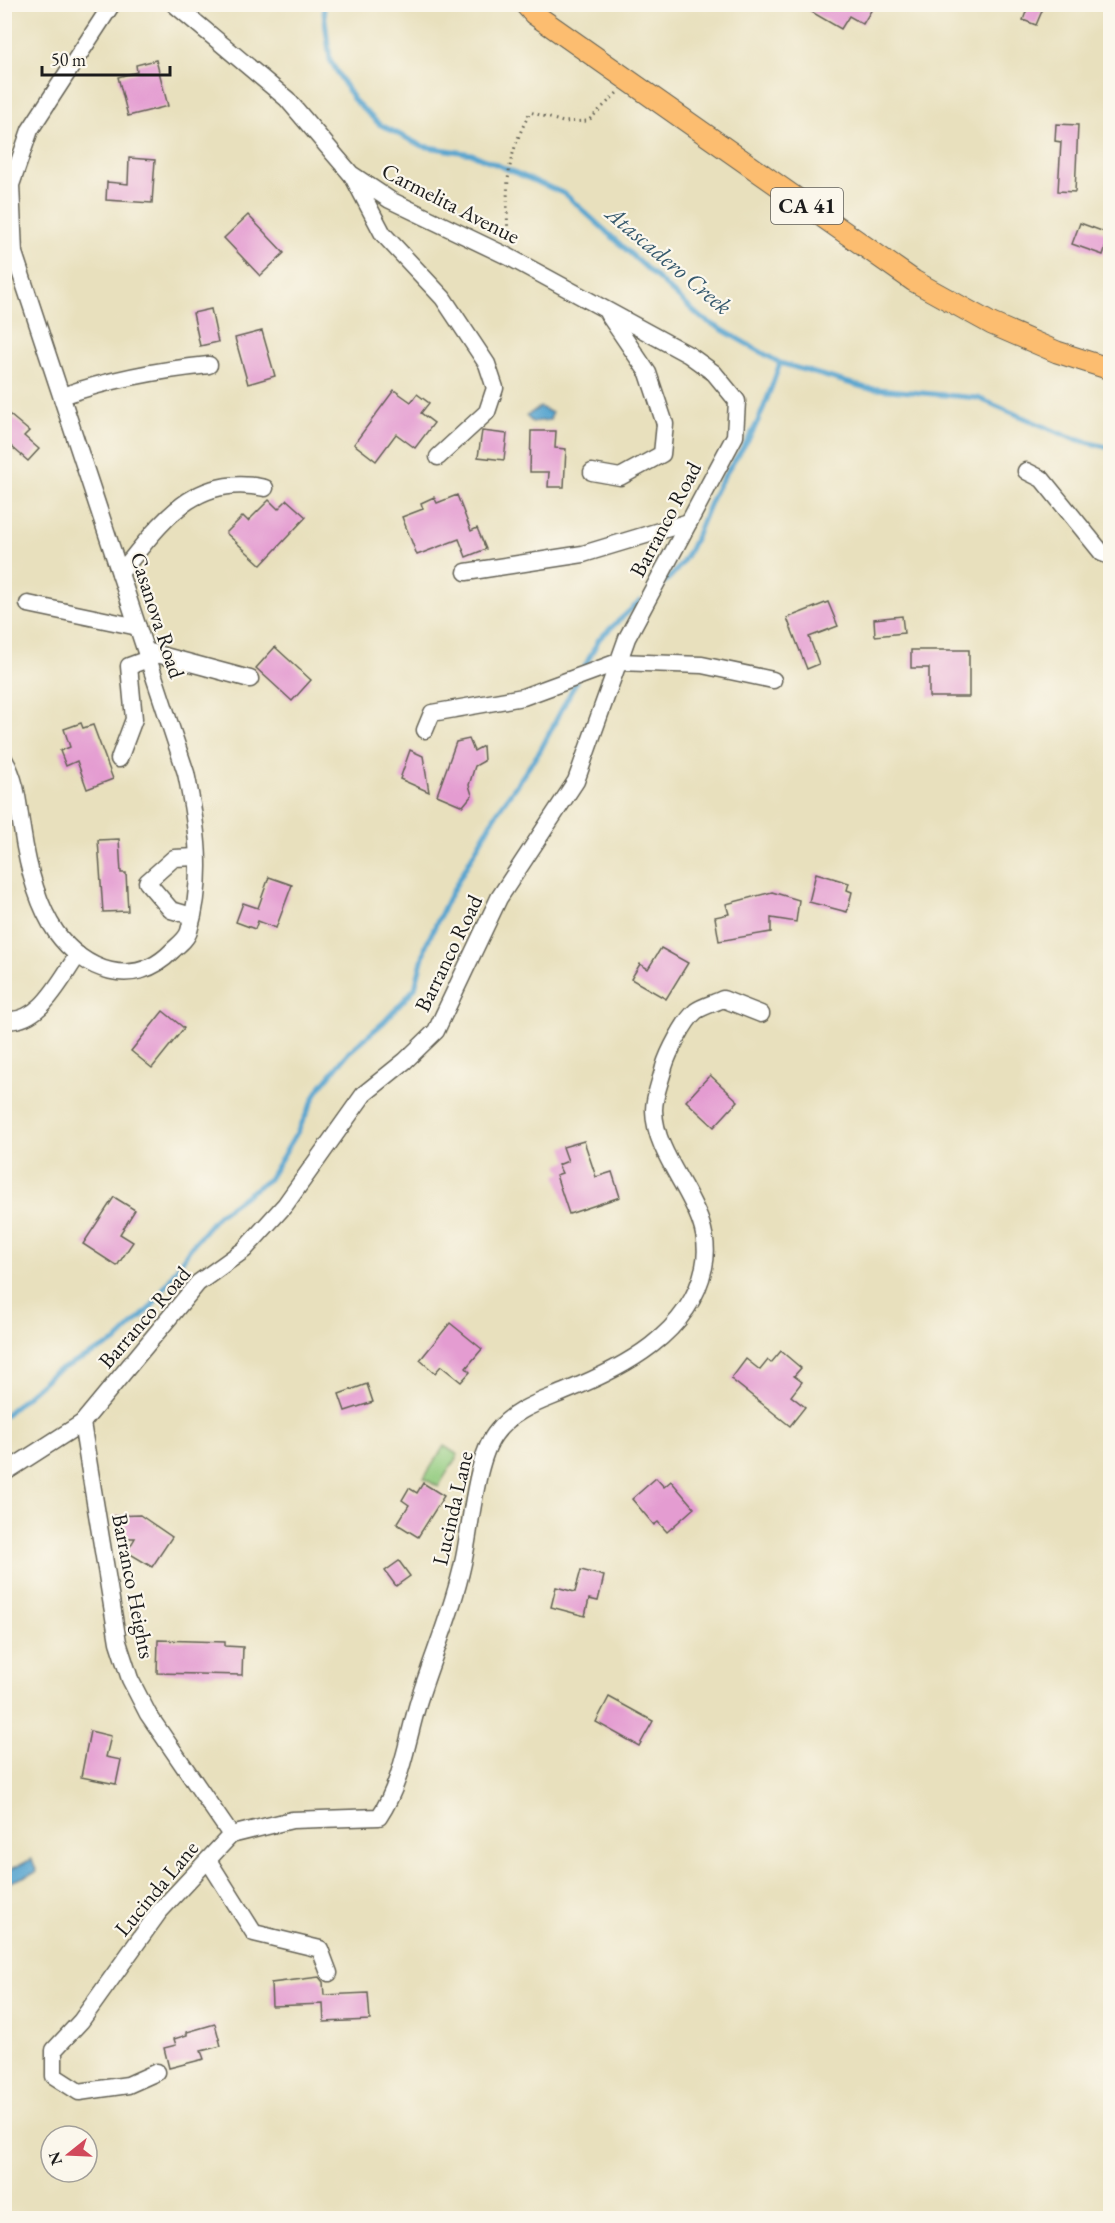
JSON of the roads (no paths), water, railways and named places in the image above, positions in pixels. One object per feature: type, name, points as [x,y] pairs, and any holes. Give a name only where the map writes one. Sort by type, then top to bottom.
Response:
[{"type":"main road","name":"CA 41","points":[[525,4],[534,14],[628,82],[914,281],[992,324],[1057,352],[1110,369]]},
{"type":"street","name":"Casanova Road","points":[[4,759],[14,776],[26,854],[38,894],[54,929],[70,950],[105,970],[132,974],[164,959],[188,934],[197,890],[198,829],[186,774],[14,253],[11,185],[30,130],[112,4]]},
{"type":"street","name":"Carmelita Avenue","points":[[174,4],[205,27],[287,99],[351,174],[390,200],[509,257],[706,367],[714,373],[736,401]]},
{"type":"street","points":[[351,174],[382,234],[443,298],[487,364],[495,388],[487,412],[438,457]]},
{"type":"street","points":[[592,472],[620,477],[662,454],[665,424],[648,373],[606,310]]},
{"type":"street","points":[[62,396],[117,378],[157,370],[209,365]]},
{"type":"street","name":"Barranco Road","points":[[4,1473],[82,1423],[198,1283],[244,1250],[285,1205],[364,1094],[405,1061],[436,1031],[499,898],[576,781],[627,639],[735,436],[736,401]]},
{"type":"street","points":[[1026,471],[1042,479],[1102,553],[1110,556]]},
{"type":"street","points":[[120,573],[170,513],[200,492],[244,484],[266,488]]},
{"type":"street","points":[[466,572],[583,554],[688,522]]},
{"type":"street","points":[[28,604],[138,627]]},
{"type":"street","points":[[119,759],[134,719],[129,666],[147,655],[250,679]]},
{"type":"street","points":[[424,730],[432,713],[522,697],[618,662],[702,665],[773,680]]},
{"type":"street","points":[[192,916],[171,910],[147,882],[174,858],[197,858]]},
{"type":"street","points":[[4,1020],[17,1022],[42,1007],[78,955]]},
{"type":"street","name":"Lucinda Lane","points":[[157,2072],[128,2085],[79,2092],[54,2076],[54,2050],[81,2021],[159,1912],[231,1835],[292,1820],[379,1816],[391,1798],[419,1700],[463,1566],[485,1453],[495,1433],[519,1410],[609,1374],[660,1339],[690,1302],[704,1268],[706,1236],[688,1192],[658,1137],[654,1108],[668,1054],[696,1012],[723,999],[761,1014]]},
{"type":"street","name":"Barranco Heights","points":[[82,1423],[123,1661],[148,1714],[231,1835]]},
{"type":"street","points":[[208,1860],[254,1933],[320,1949],[329,1973]]},
{"type":"water","points":[[540,407],[552,413],[550,420],[532,422],[526,416]]},
{"type":"water","points":[[32,1859],[37,1872],[5,1884],[5,1872]]},
{"type":"waterway","name":"Atascadero Creek","points":[[323,4],[330,60],[353,99],[379,124],[422,146],[472,154],[565,194],[700,317],[780,363],[866,388],[978,398],[1071,438],[1110,448]]},
{"type":"waterway","points":[[662,584],[680,565],[693,543],[714,494],[757,423],[780,363]]},
{"type":"waterway","points":[[582,672],[599,639],[640,601]]},
{"type":"waterway","points":[[4,1416],[53,1373],[115,1342],[152,1306],[191,1247],[219,1214],[269,1179],[298,1131],[318,1090],[349,1052],[384,1022],[415,988],[426,945],[448,899],[496,814],[540,751],[576,682]]}]
